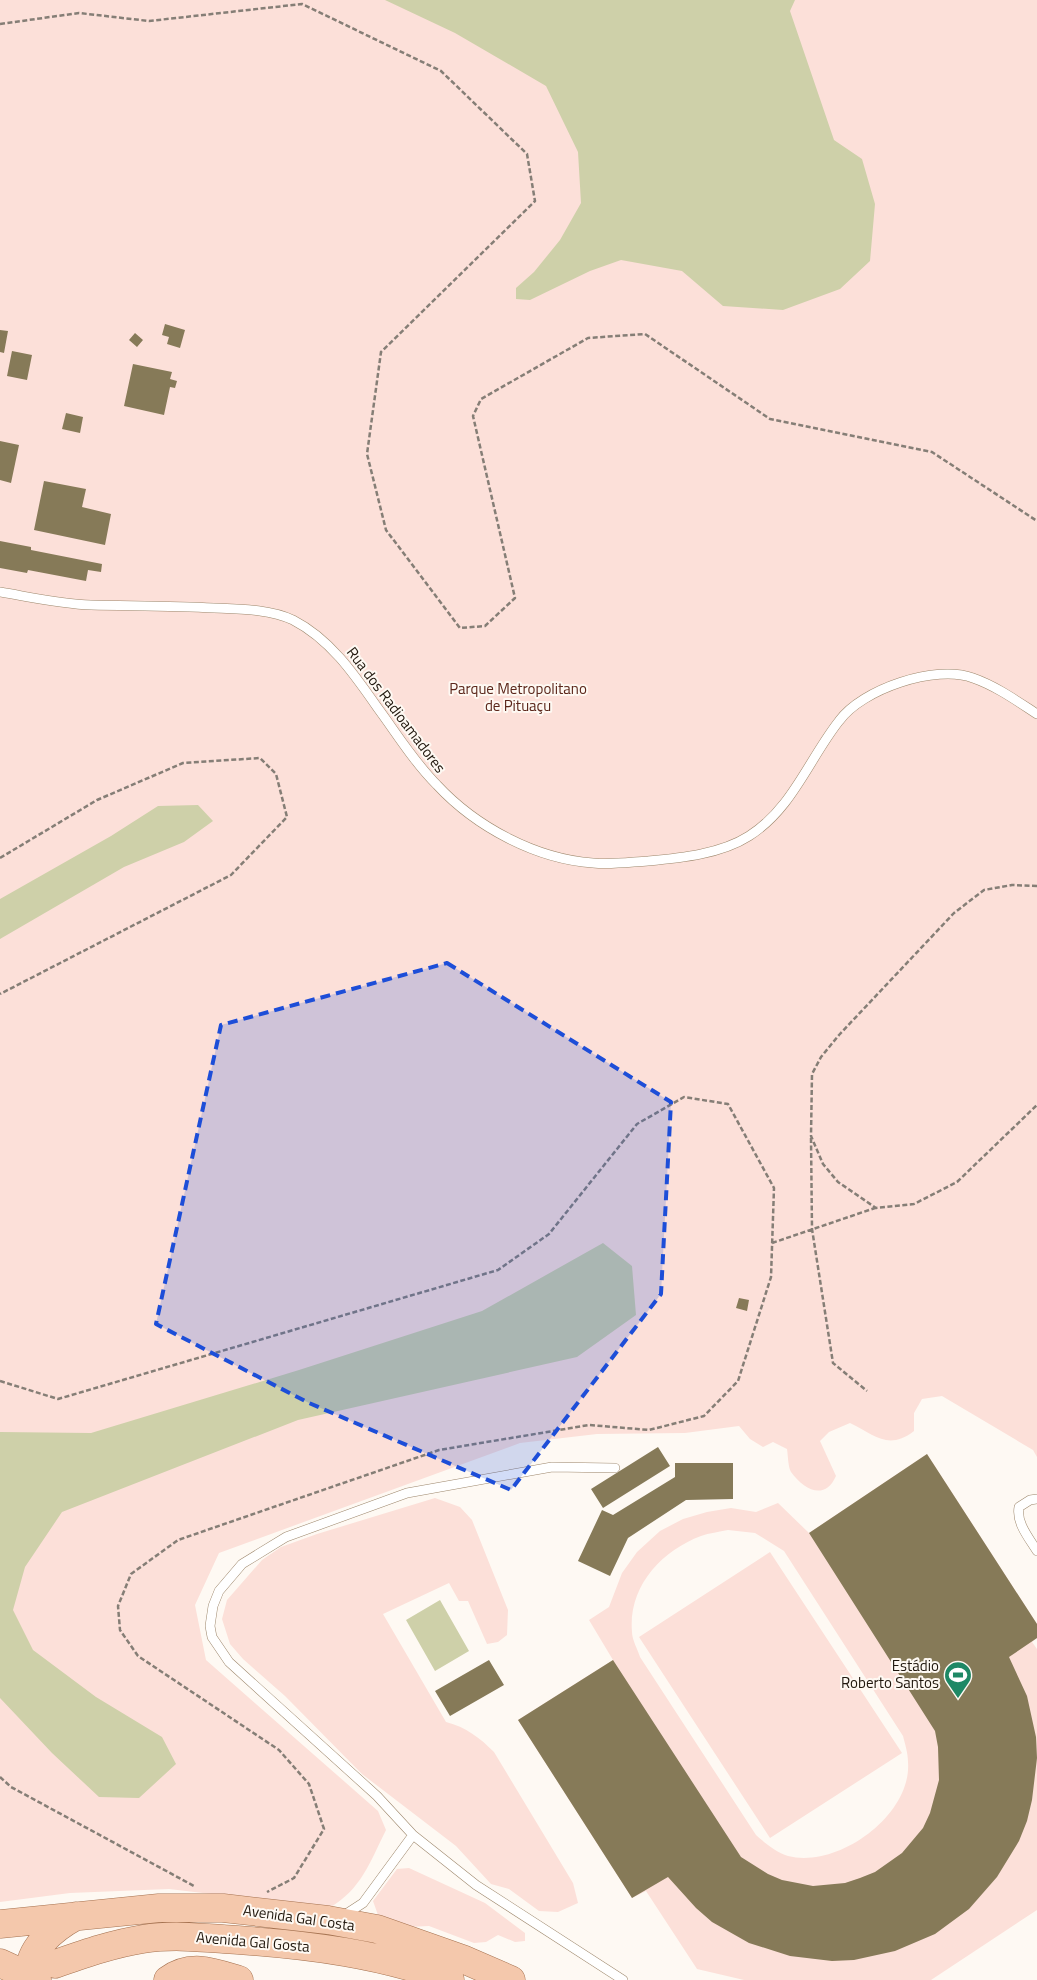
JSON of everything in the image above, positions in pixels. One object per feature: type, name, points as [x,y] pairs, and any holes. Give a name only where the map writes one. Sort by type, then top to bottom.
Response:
[{"type":"main road","name":"Avenida Gal Costa","points":[[0,1924],[78,1915],[193,1907],[223,1908],[328,1920],[369,1915],[511,1980]]},
{"type":"main road","points":[[38,1975],[29,1965],[43,1941],[59,1925],[78,1915]]},
{"type":"main road","name":"Avenida Gal Gosta","points":[[38,1975],[100,1948],[144,1939],[191,1936],[287,1943],[349,1953],[433,1973],[450,1980]]},
{"type":"main road","points":[[0,1964],[38,1975]]},
{"type":"main road","points":[[168,1980],[185,1970],[197,1970],[238,1980]]},
{"type":"lane","name":"Rua dos Radioamadores","points":[[0,592],[86,605],[246,609],[288,618],[313,631],[338,656],[408,752],[438,787],[459,805],[487,826],[540,853],[593,863],[686,856],[727,848],[750,836],[774,816],[804,777],[840,718],[867,697],[900,682],[946,673],[971,677],[1004,693],[1037,714]]},
{"type":"lane","points":[[615,1468],[552,1467],[408,1493],[286,1537],[242,1564],[219,1591],[213,1606],[210,1626],[212,1637],[229,1662],[377,1796],[413,1835],[476,1885],[623,1980]]},
{"type":"lane","points":[[1037,1499],[1030,1500],[1019,1507],[1018,1513],[1022,1528],[1037,1551]]},
{"type":"lane","points":[[369,1915],[413,1835]]},
{"type":"path","points":[[0,24],[79,13],[149,21],[302,4],[441,70],[528,154],[535,202],[381,352],[367,454],[386,530],[460,628],[485,626],[515,598],[473,416],[482,399],[588,338],[645,334],[770,419],[932,452],[1037,520]]},
{"type":"path","points":[[0,858],[96,800],[183,762],[260,758],[276,774],[287,817],[230,875],[0,994]]},
{"type":"path","points":[[867,1391],[833,1363],[812,1229],[812,1074],[821,1057],[839,1036],[961,907],[984,890],[1012,885],[1037,886]]},
{"type":"path","points":[[0,1381],[58,1399],[498,1270],[549,1234],[637,1124],[684,1097],[728,1104],[774,1188],[770,1277],[738,1381],[704,1416],[649,1430],[589,1424],[439,1450],[178,1540],[131,1574],[118,1606],[120,1630],[138,1656],[279,1750],[309,1784],[324,1829],[294,1878],[267,1892]]},
{"type":"path","points":[[772,1243],[876,1208],[914,1204],[956,1182],[1037,1105]]},
{"type":"path","points":[[811,1136],[823,1164],[838,1182],[876,1208]]},
{"type":"path","points":[[0,1777],[11,1787],[201,1890]]},
{"type":"highlighted area","points":[[447,963],[671,1102],[661,1294],[511,1490],[309,1403],[156,1324],[221,1025]]},
{"type":"green space","name":"Parque Metropolitano de Pituaçu","points":[[0,0],[1037,0],[1037,1457],[1033,1450],[942,1396],[922,1399],[914,1413],[914,1431],[897,1440],[882,1439],[850,1423],[829,1432],[820,1441],[836,1476],[831,1484],[820,1490],[808,1488],[791,1472],[787,1449],[773,1442],[763,1447],[750,1439],[739,1426],[685,1433],[597,1434],[520,1443],[219,1553],[195,1605],[206,1660],[378,1811],[386,1830],[357,1884],[340,1901],[329,1908],[169,1889],[70,1893],[0,1902]]},
{"type":"green space","name":"Estádio Roberto Santos","points":[[927,1454],[1037,1624],[1037,1638],[1032,1642],[1037,1649],[1037,1910],[931,1980],[744,1980],[697,1969],[646,1891],[632,1898],[518,1720],[613,1660],[589,1620],[609,1607],[622,1573],[637,1552],[660,1531],[683,1519],[707,1512],[731,1508],[756,1512],[778,1503],[809,1533]],"holes":[[[728,1530],[755,1533],[784,1551],[903,1736],[908,1755],[906,1782],[898,1801],[885,1818],[868,1834],[849,1846],[828,1854],[808,1858],[788,1856],[775,1850],[756,1835],[640,1657],[632,1632],[635,1600],[642,1586],[650,1573],[673,1551],[704,1535]]]},
{"type":"green space","points":[[435,1498],[460,1507],[472,1520],[508,1610],[507,1635],[498,1642],[487,1644],[468,1601],[459,1601],[449,1583],[383,1614],[446,1722],[472,1734],[494,1752],[573,1883],[578,1903],[558,1912],[539,1911],[509,1889],[491,1884],[456,1846],[362,1774],[285,1696],[243,1659],[230,1644],[222,1619],[227,1600],[262,1560],[281,1547]]},
{"type":"green space","points":[[770,1552],[902,1753],[770,1838],[639,1637]]},
{"type":"green space","points":[[409,1868],[485,1903],[525,1933],[525,1941],[515,1942],[498,1935],[486,1942],[474,1943],[429,1926],[408,1927],[385,1922],[378,1915],[373,1901],[397,1869]]},
{"type":"shaded area","points":[[385,0],[795,0],[790,11],[834,140],[862,159],[875,204],[870,261],[840,289],[783,310],[723,306],[682,271],[621,260],[590,271],[530,300],[516,299],[516,288],[534,272],[560,240],[581,203],[578,152],[546,86],[455,33]]},
{"type":"shaded area","points":[[198,805],[213,821],[184,842],[124,867],[0,939],[0,899],[111,836],[158,806]]},
{"type":"shaded area","points":[[603,1243],[632,1266],[636,1315],[577,1357],[298,1420],[62,1512],[25,1567],[13,1610],[33,1650],[96,1697],[162,1737],[176,1764],[139,1798],[99,1797],[52,1753],[0,1698],[0,1432],[91,1433],[299,1370],[482,1311]]},
{"type":"shaded area","points":[[440,1600],[469,1651],[435,1671],[406,1620]]},
{"type":"building","points":[[165,324],[185,330],[180,348],[167,344],[169,337],[162,335]]},
{"type":"building","points":[[0,330],[8,331],[4,353],[0,352]]},
{"type":"building","points":[[135,333],[143,340],[137,347],[129,340]]},
{"type":"building","points":[[12,351],[32,355],[27,380],[7,376]]},
{"type":"building","points":[[133,364],[172,372],[170,379],[177,381],[175,388],[170,387],[164,415],[124,406]]},
{"type":"building","points":[[66,413],[83,417],[80,433],[62,429]]},
{"type":"building","points":[[0,441],[19,445],[11,483],[0,480]]},
{"type":"building","points":[[44,481],[86,489],[82,507],[111,514],[105,545],[34,530]]},
{"type":"building","points":[[0,541],[31,547],[31,550],[102,564],[101,572],[88,570],[86,581],[28,570],[27,573],[0,568]]},
{"type":"building","points":[[739,1298],[749,1300],[747,1311],[736,1308]]},
{"type":"building","points":[[658,1447],[670,1466],[603,1508],[591,1489]]},
{"type":"building","name":"Estádio Roberto Santos","points":[[927,1454],[1037,1624],[1037,1638],[1009,1657],[1027,1696],[1036,1737],[1037,1758],[1032,1800],[1027,1821],[1019,1841],[997,1877],[969,1909],[935,1934],[895,1951],[854,1960],[832,1961],[790,1956],[749,1943],[712,1922],[696,1908],[668,1877],[632,1898],[518,1720],[613,1660],[741,1857],[768,1874],[782,1880],[813,1886],[845,1883],[875,1872],[902,1853],[923,1828],[930,1813],[939,1780],[938,1747],[935,1731],[809,1533]]},
{"type":"building","points":[[675,1463],[733,1463],[733,1499],[686,1500],[628,1538],[610,1576],[578,1561],[602,1510],[613,1515],[675,1477]]},
{"type":"building","points":[[489,1660],[504,1685],[450,1716],[435,1691]]},
{"type":"place","name":"Estádio Roberto Santos","points":[[958,1699]]}]
